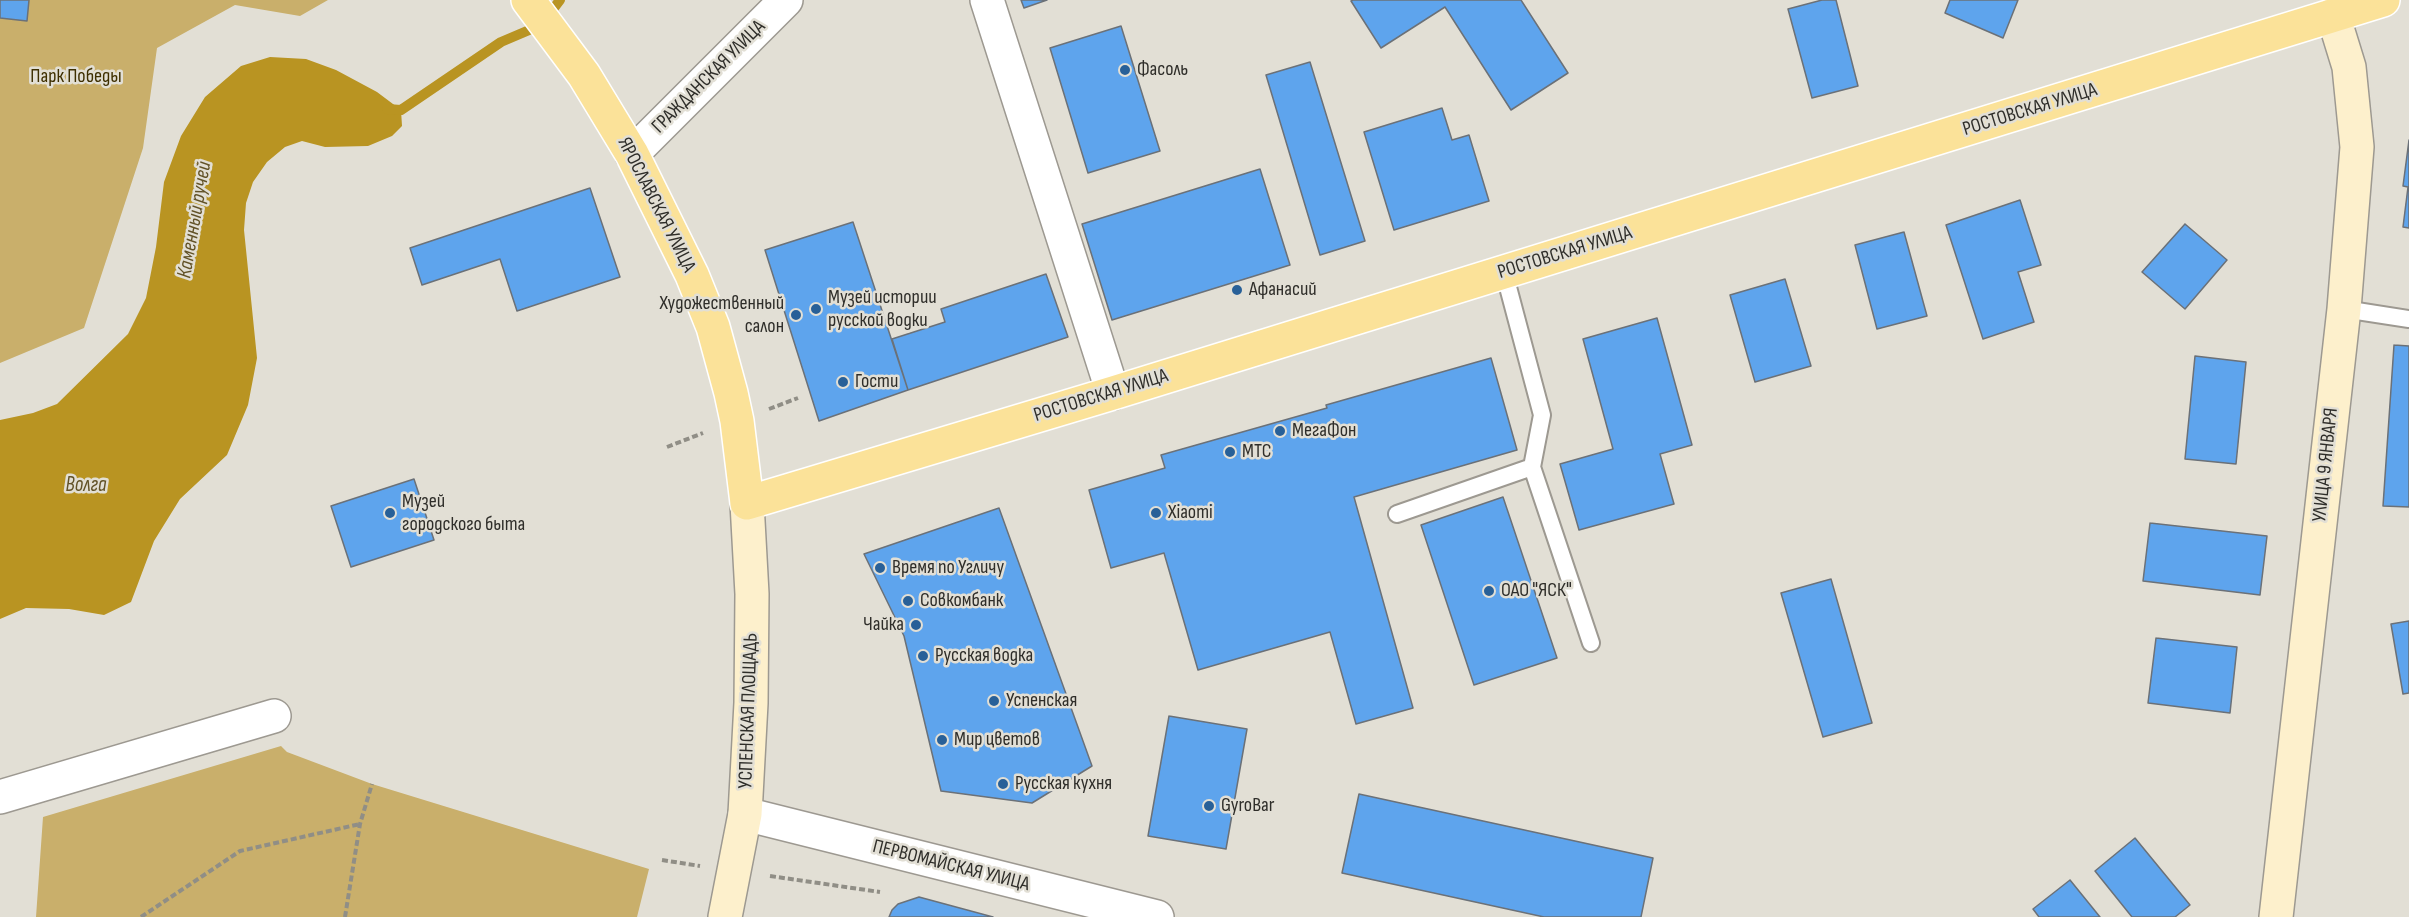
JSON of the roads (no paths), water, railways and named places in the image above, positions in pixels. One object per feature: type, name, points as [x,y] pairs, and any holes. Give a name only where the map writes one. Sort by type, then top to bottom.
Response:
[{"type":"main road","name":"ЯРОСЛАВСКАЯ УЛИЦА","points":[[528,0],[584,75],[632,154],[682,254],[712,327],[737,421],[747,503]]},
{"type":"main road","name":"РОСТОВСКАЯ УЛИЦА","points":[[747,503],[1504,272],[2330,8],[2383,0]]},
{"type":"main road","name":"УЛИЦА 9 ЯНВАРЯ","points":[[2276,917],[2344,309],[2357,147],[2349,67],[2330,8]]},
{"type":"main road","name":"УСПЕНСКАЯ ПЛОЩАДЬ","points":[[725,917],[745,814],[751,703],[752,594],[747,503]]},
{"type":"street","name":"ГРАЖДАНСКАЯ УЛИЦА","points":[[632,154],[786,0]]},
{"type":"street","points":[[987,0],[1113,393]]},
{"type":"street","points":[[0,797],[273,716]]},
{"type":"street","name":"ПЕРВОМАЙСКАЯ УЛИЦА","points":[[745,814],[1157,917]]},
{"type":"lane","points":[[1504,272],[1542,415],[1532,467],[1591,643]]},
{"type":"lane","points":[[2344,309],[2409,320]]},
{"type":"lane","points":[[1397,514],[1532,467]]},
{"type":"water","name":"Волга","points":[[270,57],[306,59],[336,70],[377,92],[401,110],[402,126],[392,136],[368,146],[325,147],[302,141],[285,147],[267,162],[253,182],[246,203],[244,230],[257,358],[248,405],[227,455],[180,499],[154,541],[131,602],[104,615],[69,609],[26,608],[0,619],[0,420],[33,413],[57,404],[128,334],[146,298],[156,247],[164,182],[181,136],[205,97],[241,66]]},
{"type":"waterway","name":"Каменный ручей","points":[[387,109],[401,110],[501,42],[541,25],[560,0]]},
{"type":"place","name":"Фасоль","points":[[1125,70]]},
{"type":"place","name":"Афанасий","points":[[1237,290]]},
{"type":"place","name":"Музей истории русской водки","points":[[816,309]]},
{"type":"place","name":"Художественный салон","points":[[796,315]]},
{"type":"place","name":"Гости","points":[[843,382]]},
{"type":"place","name":"МегаФон","points":[[1280,431]]},
{"type":"place","name":"МТС","points":[[1230,452]]},
{"type":"place","name":"Музей городского быта","points":[[390,513]]},
{"type":"place","name":"Xiaomi","points":[[1156,513]]},
{"type":"place","name":"Время по Угличу","points":[[880,568]]},
{"type":"place","name":"ОАО \"ЯСК\"","points":[[1489,591]]},
{"type":"place","name":"Совкомбанк","points":[[908,601]]},
{"type":"place","name":"Чайка","points":[[916,625]]},
{"type":"place","name":"Русская водка","points":[[923,656]]},
{"type":"place","name":"Успенская","points":[[994,701]]},
{"type":"place","name":"Мир цветов","points":[[942,740]]},
{"type":"place","name":"Русская кухня","points":[[1003,784]]},
{"type":"place","name":"GyroBar","points":[[1209,806]]},
{"type":"park label","name":"Парк Победы","points":[[76,77]]}]
